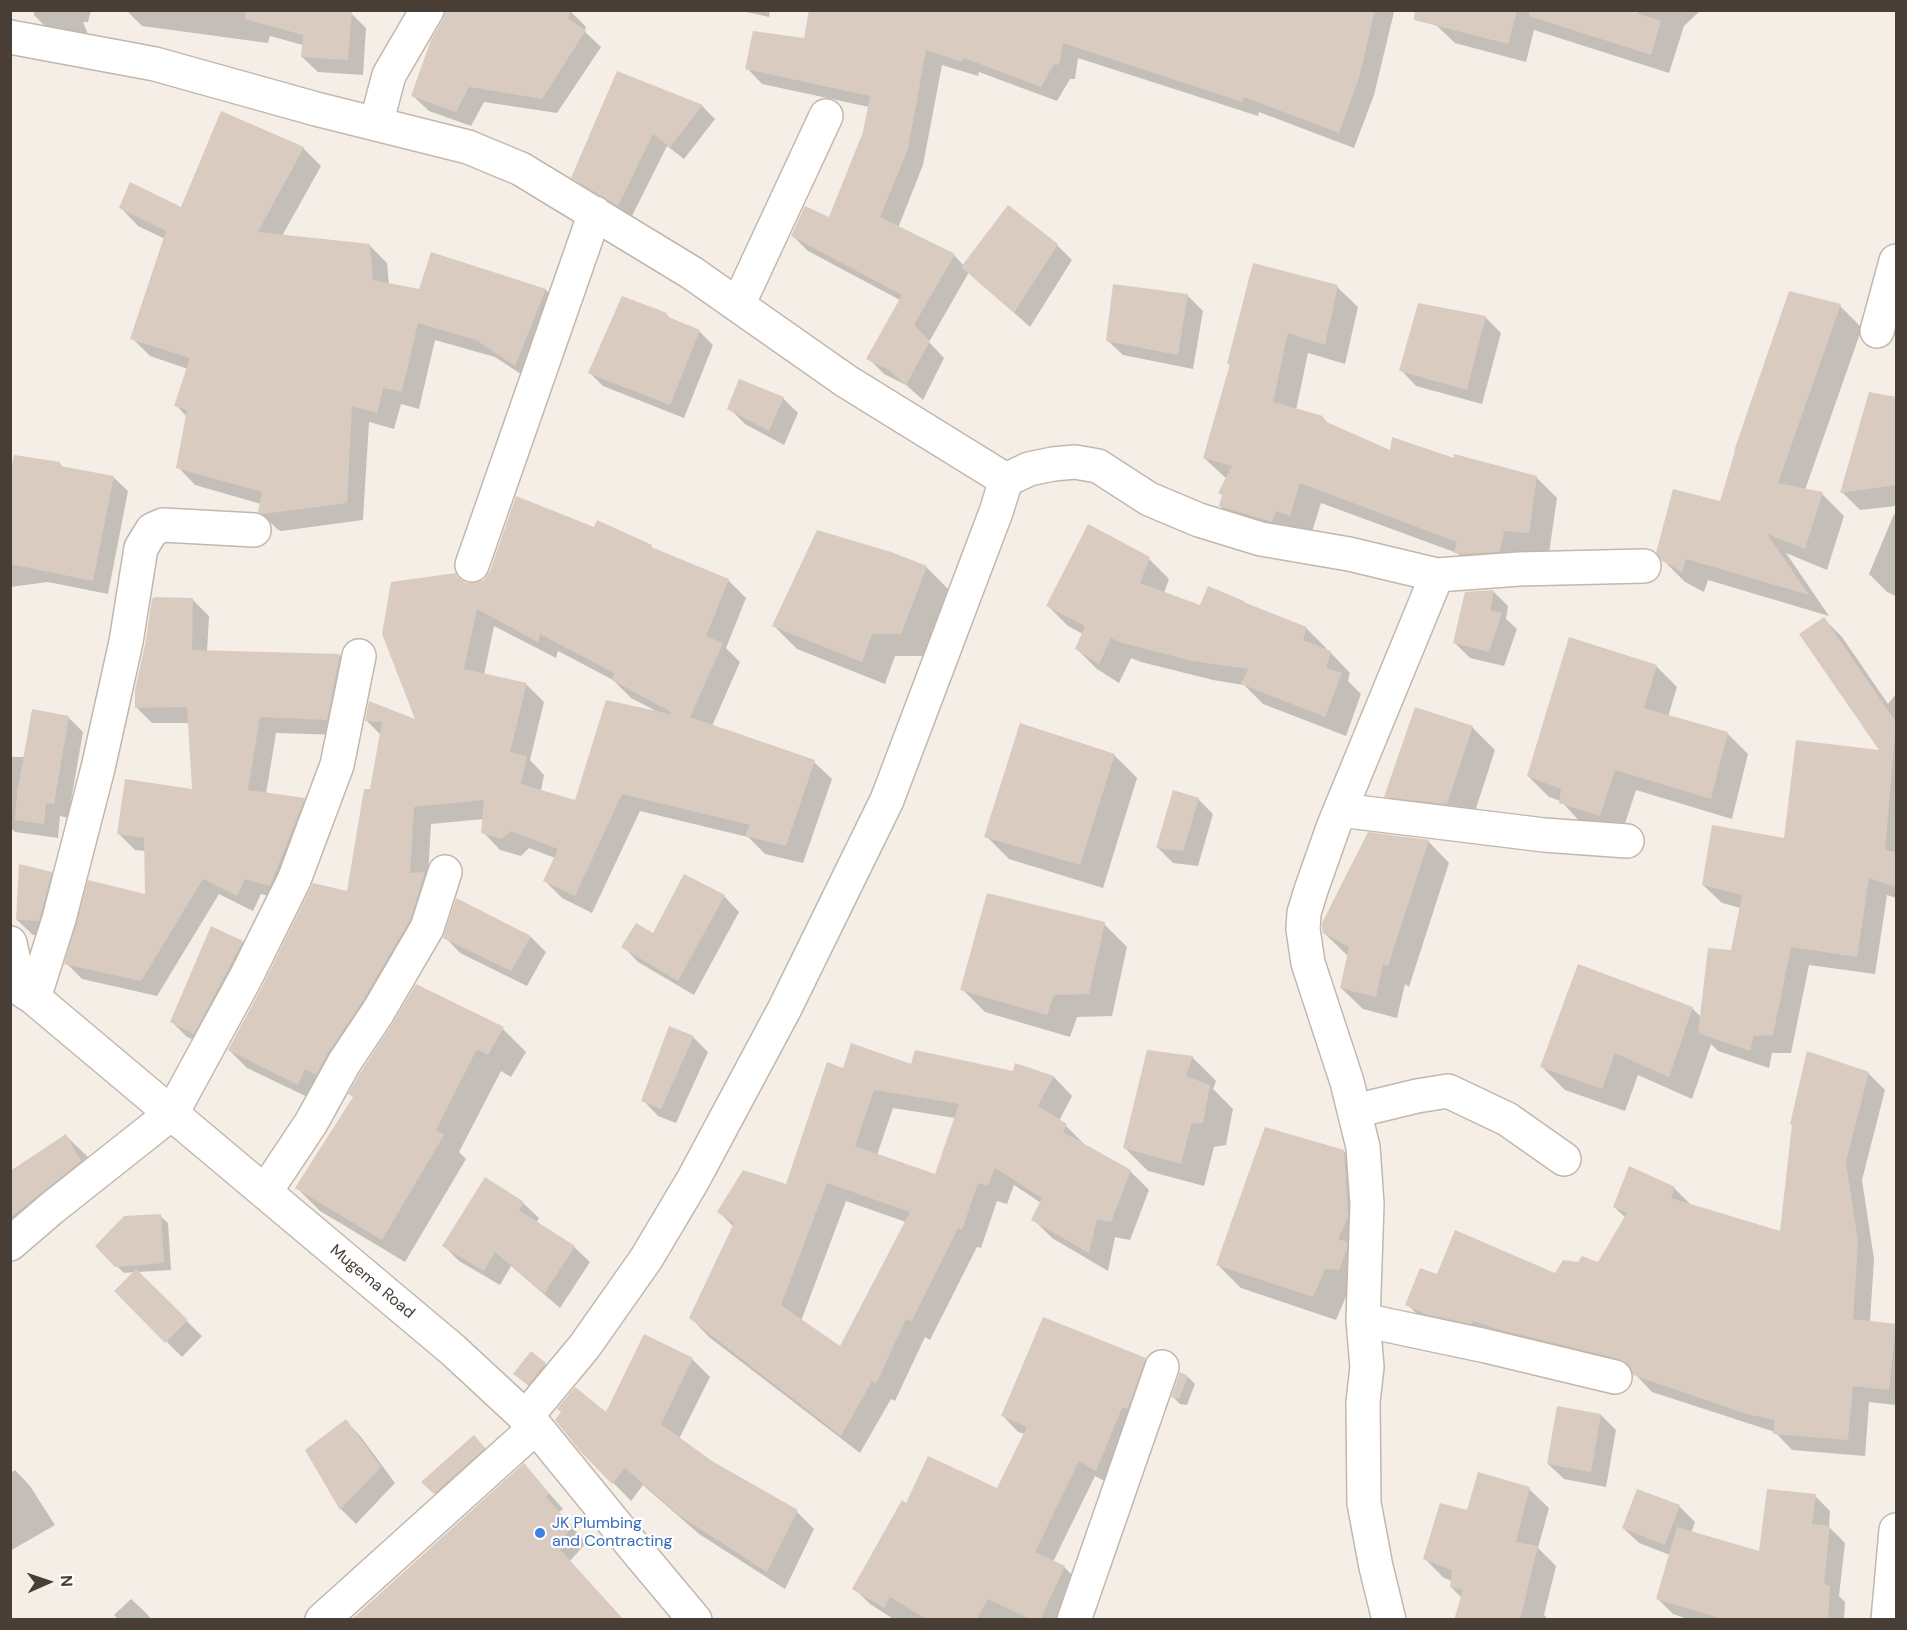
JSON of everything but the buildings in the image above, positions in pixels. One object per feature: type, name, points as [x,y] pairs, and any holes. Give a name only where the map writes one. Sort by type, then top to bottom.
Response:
[{"type":"street","points":[[376,124],[389,75],[427,10]]},
{"type":"street","points":[[10,36],[155,64],[468,147],[521,169],[692,273],[846,381],[1006,480]]},
{"type":"street","points":[[738,305],[826,116]]},
{"type":"street","points":[[472,565],[595,213]]},
{"type":"street","points":[[1876,331],[1896,261]]},
{"type":"street","points":[[322,1620],[530,1422],[646,1259],[693,1180],[785,1008],[887,800],[1006,480],[1029,470],[1053,464],[1075,462],[1098,466],[1149,499],[1199,520],[1261,539],[1349,555],[1437,575],[1519,569],[1644,566]]},
{"type":"street","points":[[22,990],[59,919],[98,768],[126,642],[141,548],[153,530],[163,525],[254,530]]},
{"type":"street","points":[[1389,1620],[1376,1568],[1364,1503],[1364,1402],[1367,1366],[1363,1320],[1367,1204],[1363,1147],[1355,1111],[1308,963],[1303,929],[1304,913],[1311,890],[1340,810],[1437,575]]},
{"type":"street","points":[[10,1244],[172,1113],[246,976],[294,880],[337,765],[358,656]]},
{"type":"street","points":[[1340,810],[1544,835],[1627,841]]},
{"type":"street","points":[[266,1192],[311,1123],[344,1063],[378,1012],[426,928],[445,872]]},
{"type":"street","points":[[10,943],[22,990]]},
{"type":"street","name":"Mugema Road","points":[[22,990],[453,1350],[530,1422],[695,1620]]},
{"type":"street","points":[[1355,1111],[1448,1091],[1507,1119],[1564,1160]]},
{"type":"street","points":[[1363,1320],[1615,1377]]},
{"type":"street","points":[[1074,1620],[1162,1367]]},
{"type":"street","points":[[1888,1620],[1896,1530]]},
{"type":"place","name":"JK Plumbing and Contracting","points":[[540,1533]]}]
